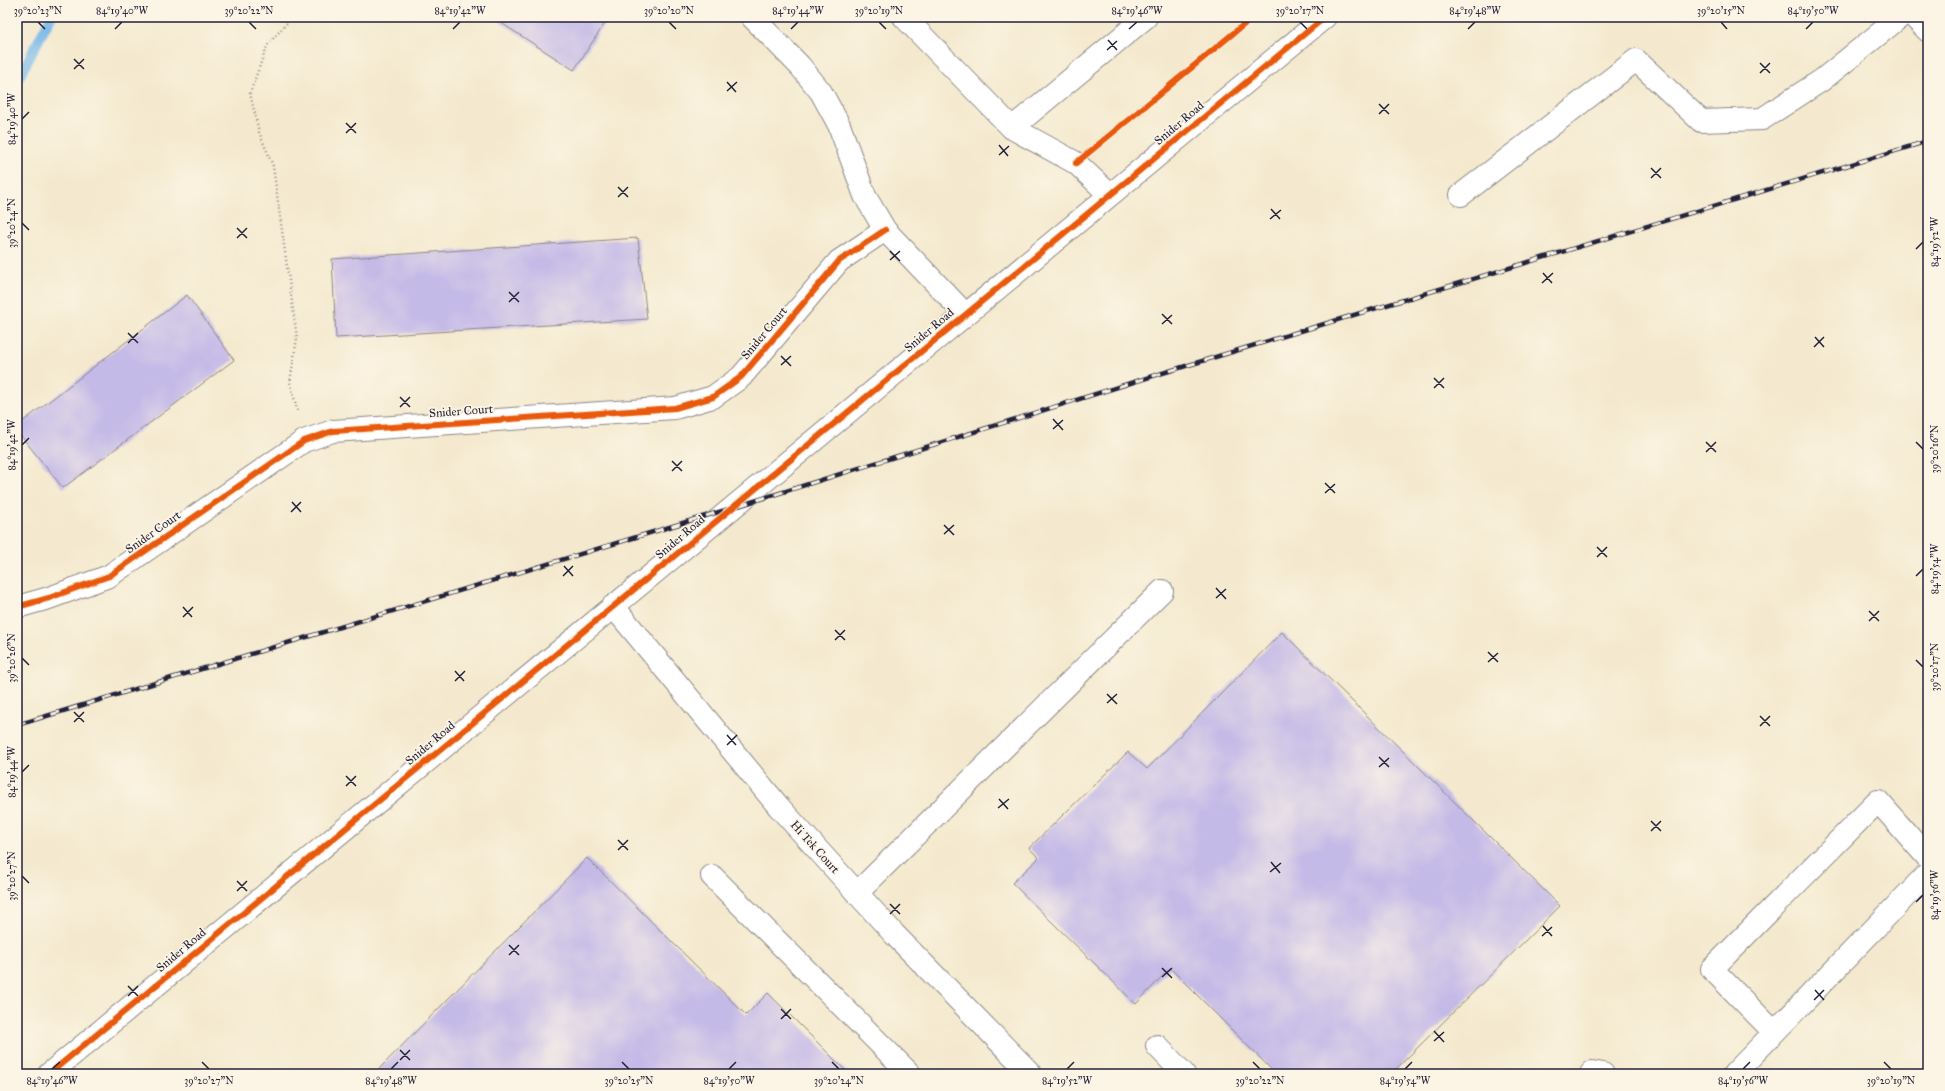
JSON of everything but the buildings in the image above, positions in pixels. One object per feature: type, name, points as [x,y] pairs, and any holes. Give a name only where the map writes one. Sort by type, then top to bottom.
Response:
[{"type":"street","points":[[752,17],[800,66],[821,92],[839,125],[865,196],[885,230],[965,314]]},
{"type":"street","points":[[904,17],[1012,128],[1076,163],[1110,195]]},
{"type":"street","points":[[1012,128],[1146,17]]},
{"type":"street","name":"Snider Road","points":[[49,1074],[1325,17]]},
{"type":"street","points":[[1461,195],[1636,60],[1701,121],[1762,119],[1822,80],[1900,17]]},
{"type":"street","points":[[1914,17],[1928,31]]},
{"type":"street","name":"Snider Court","points":[[17,607],[48,598],[109,576],[304,441],[333,431],[675,408],[713,397],[741,377],[839,262],[885,230]]},
{"type":"street","points":[[857,893],[1162,591]]},
{"type":"street","name":"Hi Tek Court","points":[[613,606],[779,807],[895,935],[1032,1074]]},
{"type":"street","points":[[1774,1032],[1712,969],[1878,801],[1928,858]]},
{"type":"street","points":[[1734,1074],[1928,873]]},
{"type":"street","points":[[712,876],[910,1074]]},
{"type":"street","points":[[1157,1046],[1184,1074]]},
{"type":"street","points":[[1591,1074],[1592,1072],[1603,1074]]},
{"type":"path","points":[[292,17],[266,46],[250,93],[259,132],[273,166],[297,338],[290,382],[304,441]]},
{"type":"waterway","points":[[17,81],[51,17]]},
{"type":"railway","points":[[17,725],[732,508],[1156,375],[1928,141]]},
{"type":"cycle path","points":[[1076,163],[1253,17]]},
{"type":"cycle path","points":[[49,1074],[1325,17]]},
{"type":"cycle path","points":[[17,607],[49,598],[109,576],[304,441],[333,431],[675,408],[713,397],[741,377],[839,261],[885,230]]}]
